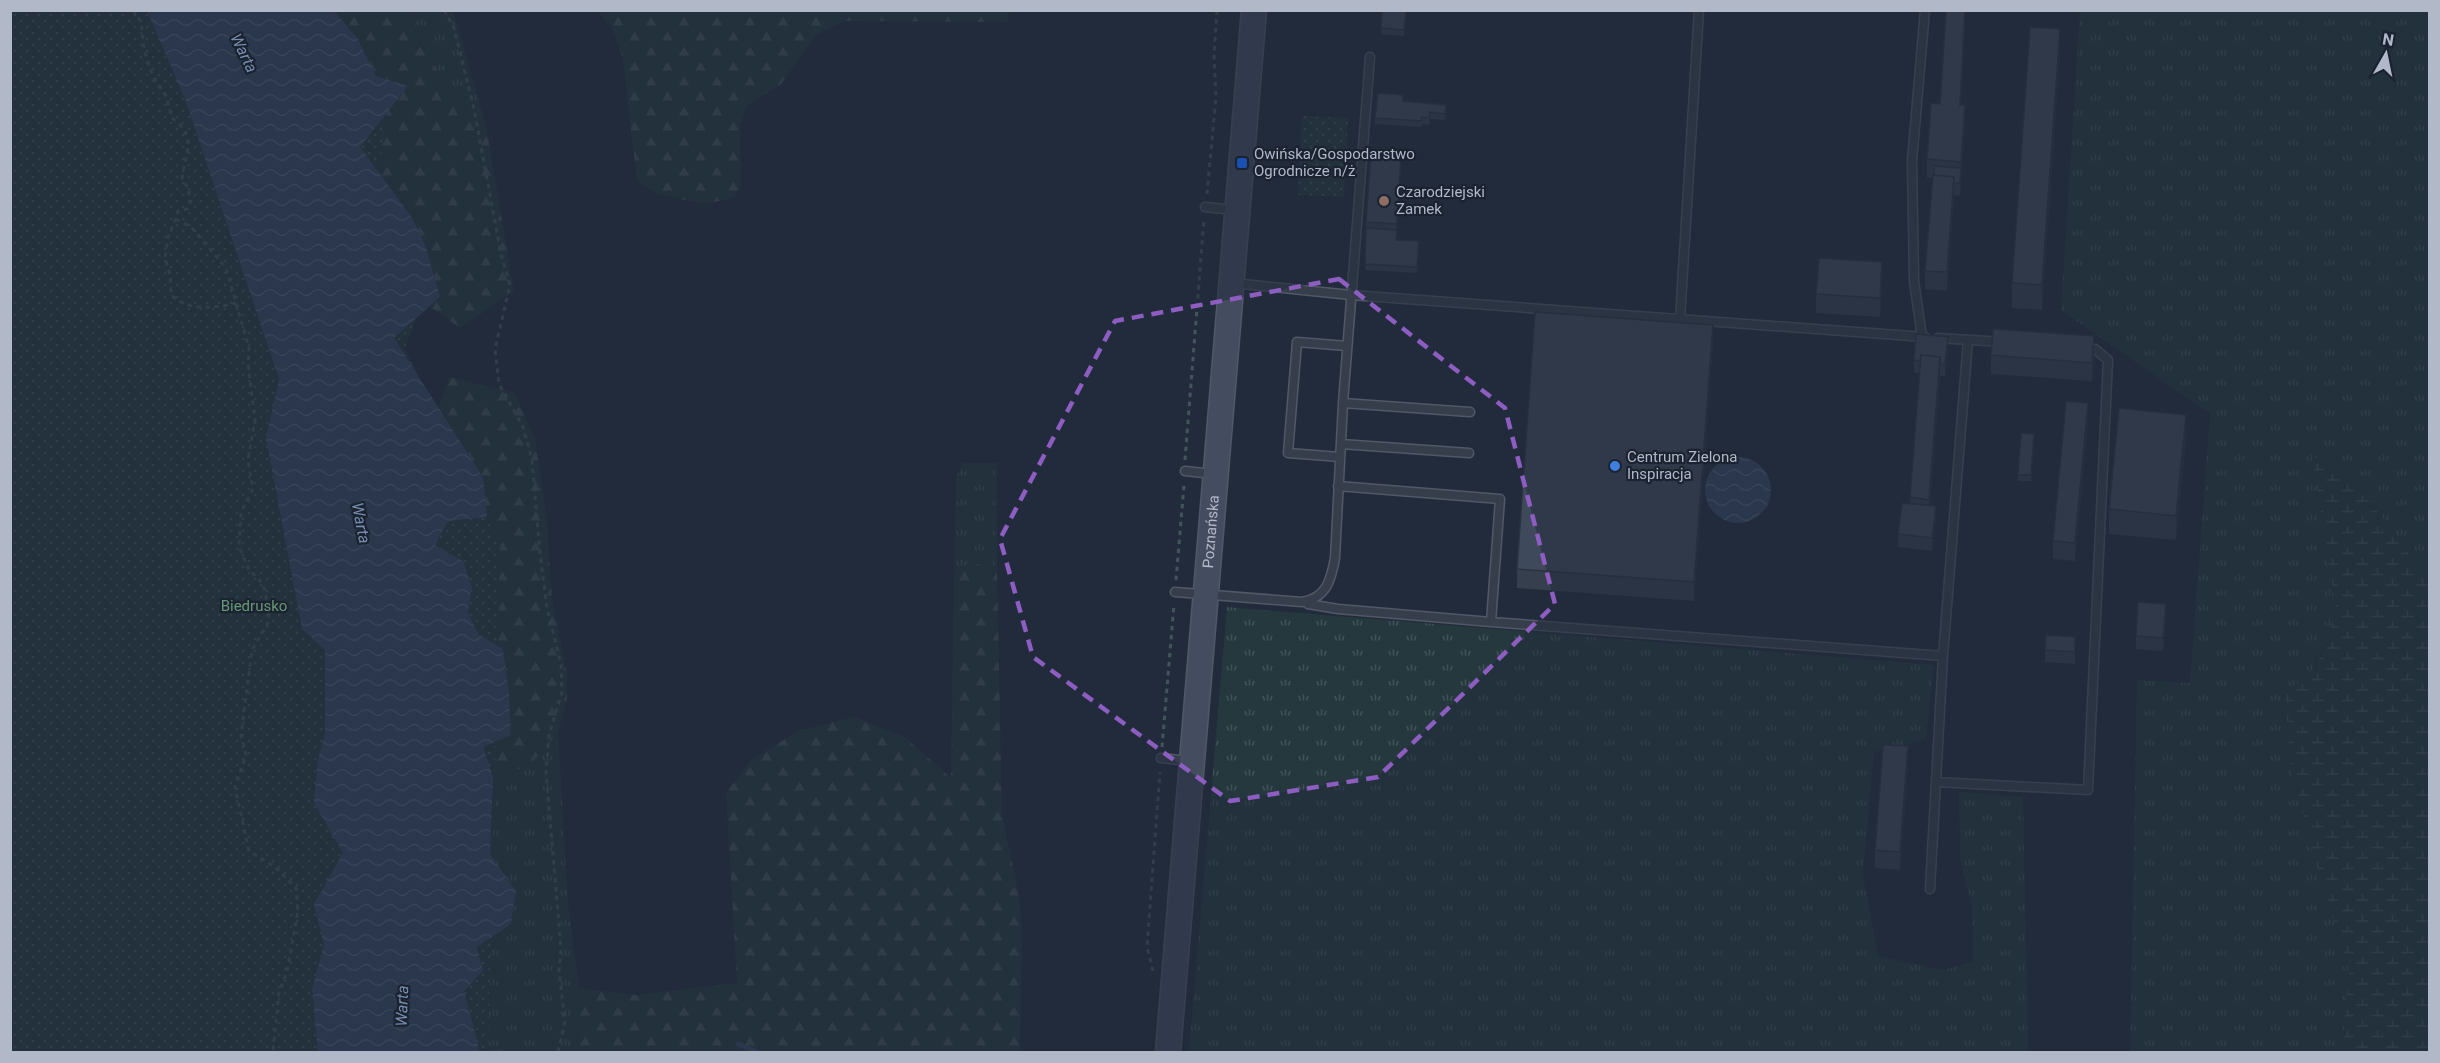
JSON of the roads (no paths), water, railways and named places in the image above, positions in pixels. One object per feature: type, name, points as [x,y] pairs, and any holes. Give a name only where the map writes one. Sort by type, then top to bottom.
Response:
[{"type":"main road","name":"Poznańska","points":[[1168,1053],[1254,10]]},
{"type":"lane","points":[[1680,319],[1699,10]]},
{"type":"lane","points":[[1922,337],[1914,281],[1912,161],[1924,10]]},
{"type":"lane","points":[[1302,603],[1314,600],[1322,594],[1333,572],[1347,346],[1370,57]]},
{"type":"lane","points":[[1205,207],[1238,210]]},
{"type":"lane","points":[[1232,283],[1351,295],[2014,343]]},
{"type":"lane","points":[[1930,890],[1943,656],[1968,340]]},
{"type":"lane","points":[[1340,457],[1288,453],[1297,342],[1347,346]]},
{"type":"lane","points":[[1936,782],[2088,790],[2108,360],[2095,349],[2072,348]]},
{"type":"lane","points":[[1343,403],[1470,412]]},
{"type":"lane","points":[[1341,444],[1469,453]]},
{"type":"lane","points":[[1185,471],[1216,474]]},
{"type":"lane","points":[[1338,486],[1500,499],[1491,622]]},
{"type":"lane","points":[[1175,592],[1491,622],[1943,656]]},
{"type":"lane","points":[[1161,758],[1192,761]]},
{"type":"water","name":"Warta","points":[[147,11],[334,11],[357,38],[376,76],[408,86],[360,147],[413,219],[426,247],[440,297],[394,338],[483,477],[487,517],[448,521],[435,545],[463,561],[472,587],[468,612],[478,634],[503,649],[509,692],[511,735],[483,747],[493,777],[490,854],[516,891],[511,924],[477,947],[483,971],[464,991],[480,1052],[318,1052],[312,990],[324,944],[314,904],[343,853],[314,803],[318,759],[325,733],[325,650],[302,629],[266,438],[279,379],[185,99]]},
{"type":"water","points":[[1738,457],[1751,460],[1761,467],[1768,477],[1771,490],[1768,503],[1761,513],[1751,520],[1738,523],[1725,520],[1715,513],[1708,503],[1705,490],[1708,477],[1715,467],[1725,460]]},
{"type":"water","points":[[503,1049],[502,1052],[480,1052]]},
{"type":"waterway","points":[[738,1044],[757,1052]]},
{"type":"place","name":"Owińska/Gospodarstwo Ogrodnicze n/ż","points":[[1242,163]]},
{"type":"place","name":"Czarodziejski Zamek","points":[[1384,201]]},
{"type":"place","name":"Centrum Zielona Inspiracja","points":[[1615,466]]},
{"type":"park label","name":"Biedrusko","points":[[254,606]]}]
